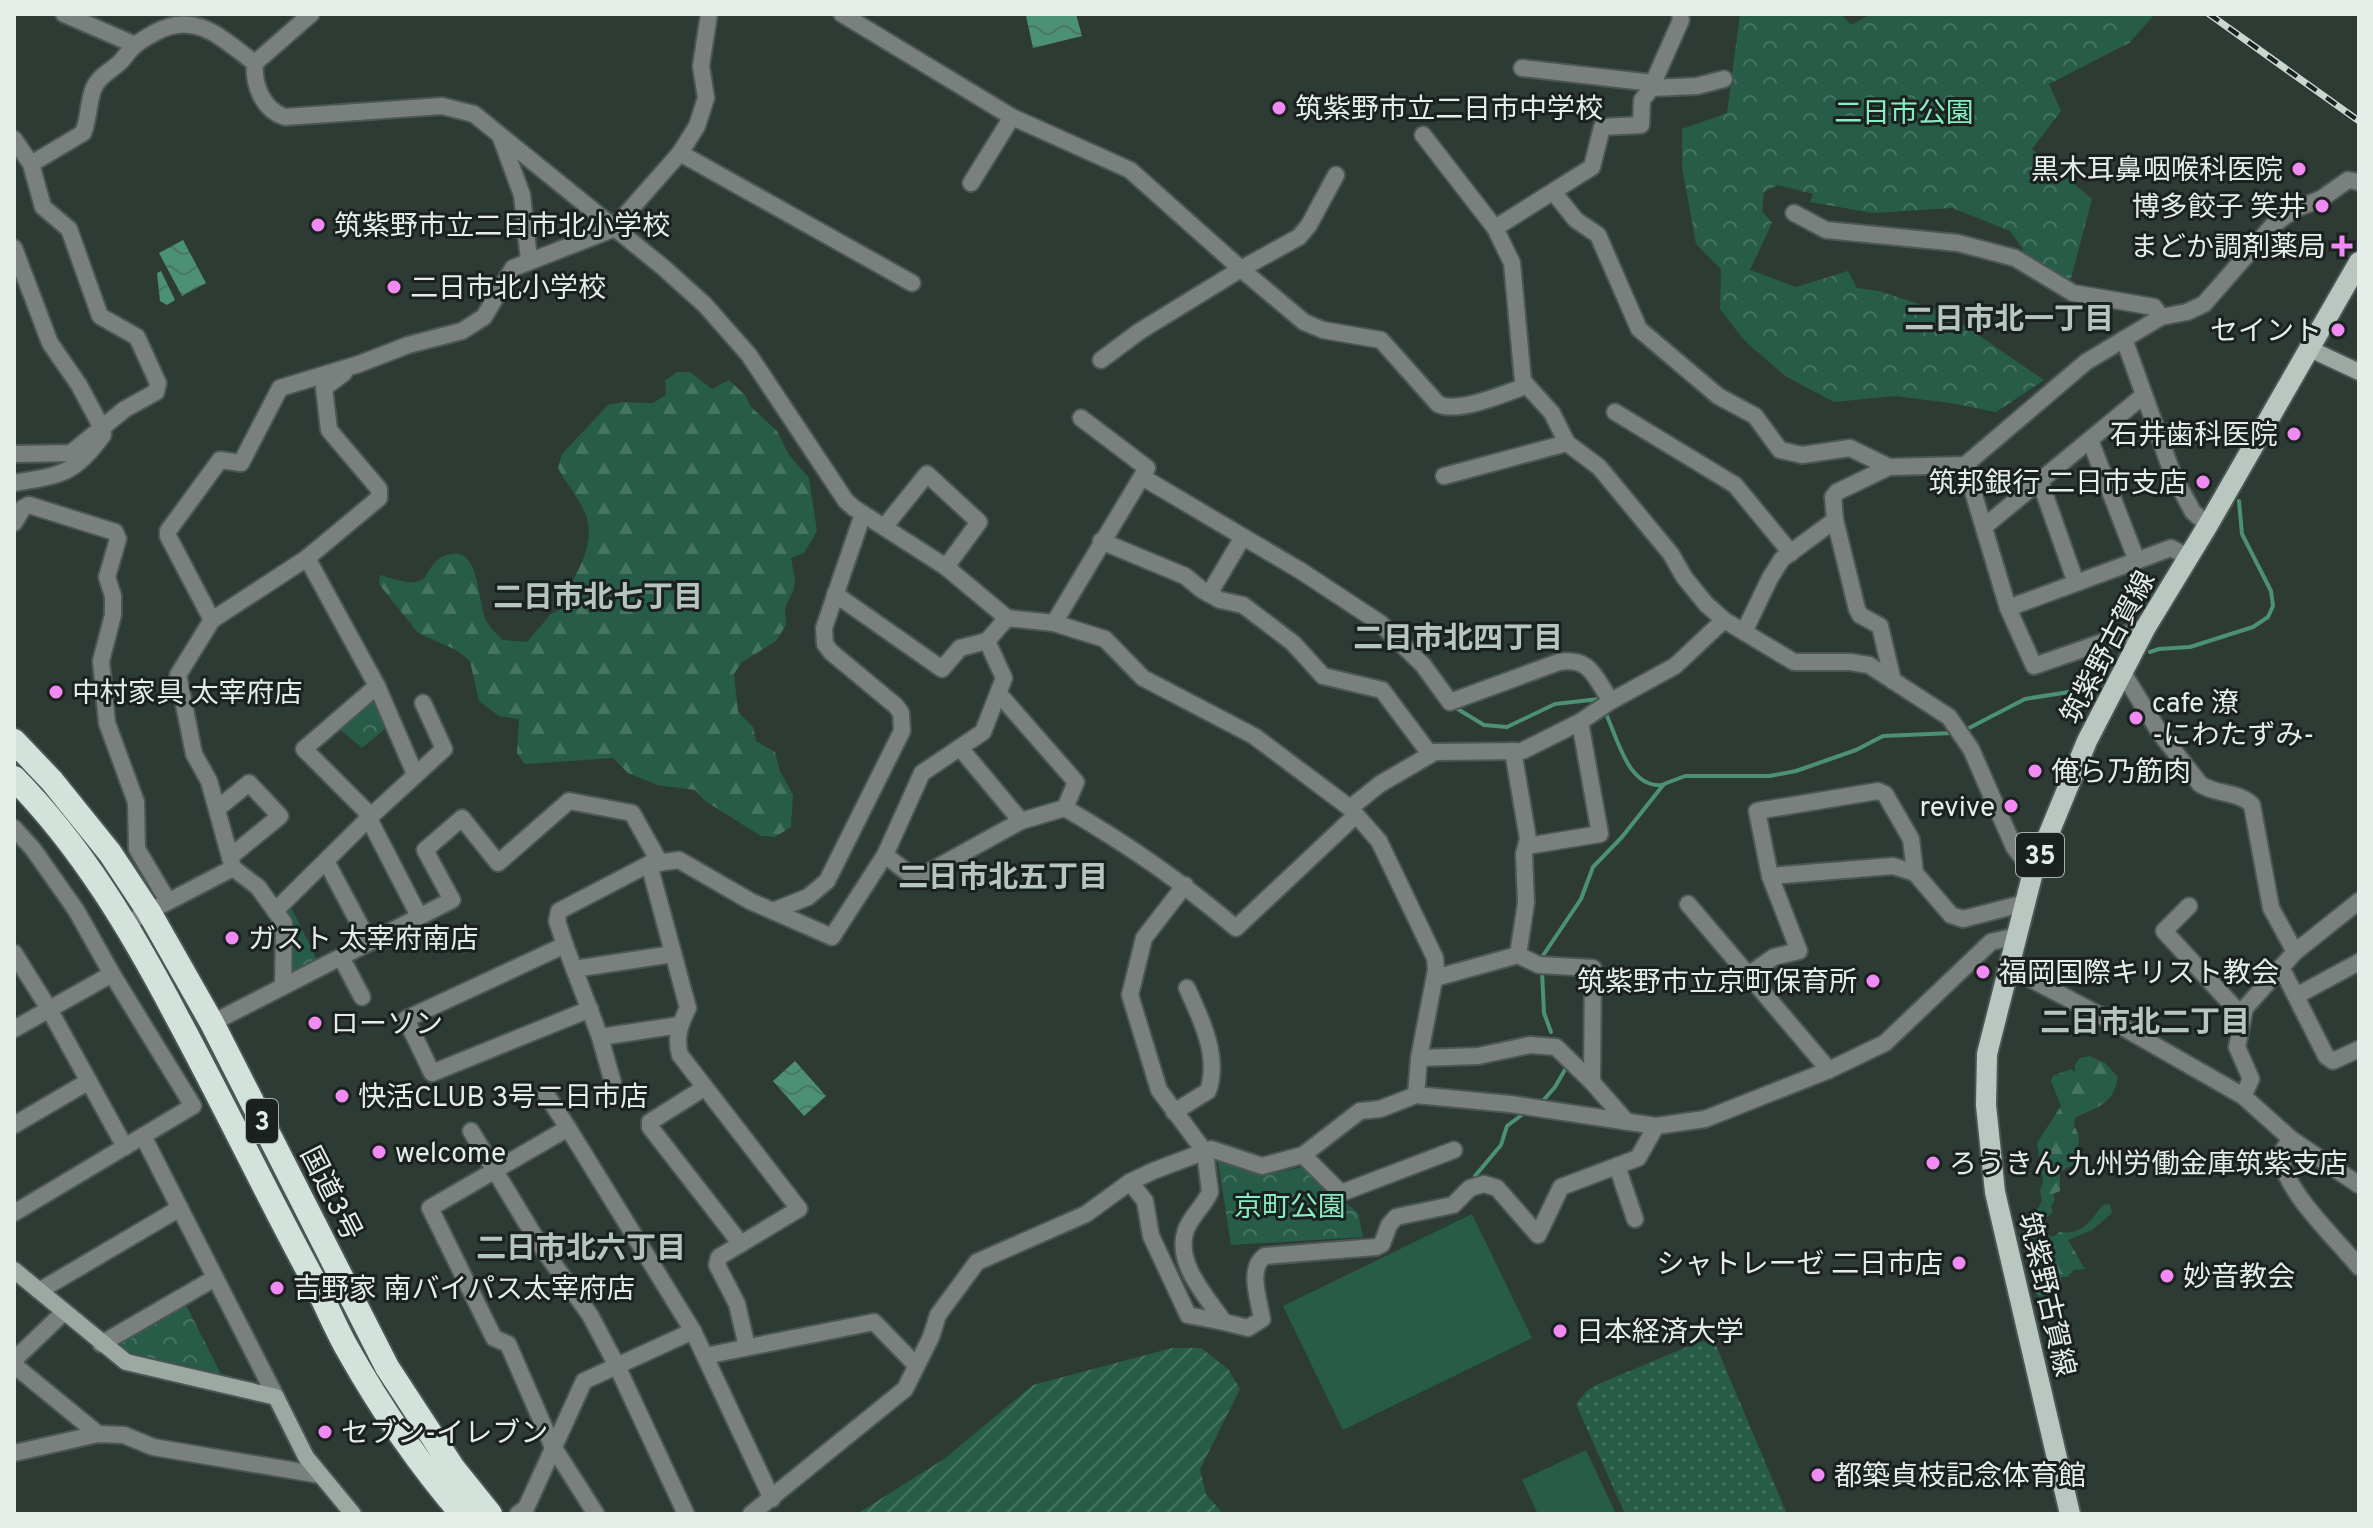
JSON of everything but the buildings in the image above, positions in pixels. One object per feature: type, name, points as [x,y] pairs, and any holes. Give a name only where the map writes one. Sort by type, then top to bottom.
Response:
[{"type":"highway","name":"国道3号","points":[[14,741],[158,906],[212,1023],[387,1367],[453,1468],[490,1514]]},
{"type":"highway","name":"国道3号","points":[[14,778],[90,868],[125,924],[213,1083],[348,1351],[439,1488],[462,1514]]},
{"type":"main road","name":"筑紫野古賀線","points":[[2070,1514],[1995,1192],[1985,1075],[1987,1054],[2033,872],[2087,741],[2146,627],[2359,262]]},
{"type":"street","points":[[64,14],[133,44]]},
{"type":"street","points":[[311,14],[255,63],[255,81],[262,99],[279,115],[442,106],[474,114],[705,305],[749,355],[846,501],[946,567],[1007,618],[1054,623],[1105,639],[1143,678],[1254,736],[1353,812],[1379,841],[1435,958],[1435,978],[1419,1058],[1416,1095]]},
{"type":"street","points":[[212,620],[168,531],[220,460],[241,463],[280,388],[359,364],[408,345],[449,336],[475,324],[484,317],[509,272],[529,260],[613,229],[680,153],[697,126],[706,98],[701,66],[709,14]]},
{"type":"street","points":[[842,14],[1012,117],[1130,170],[1304,322],[1323,330],[1381,340],[1433,399],[1444,407],[1457,407],[1526,386]]},
{"type":"street","points":[[1495,228],[1592,167],[1602,127],[1641,125],[1642,100],[1652,85],[1681,20],[1680,14]]},
{"type":"street","points":[[31,164],[83,133],[97,84],[133,44],[170,24],[196,24],[255,63]]},
{"type":"street","points":[[1522,68],[1652,85],[1697,86],[1724,79]]},
{"type":"street","points":[[971,183],[1012,117]]},
{"type":"street","points":[[499,134],[522,195],[529,260]]},
{"type":"street","points":[[1423,135],[1495,228],[1512,263],[1522,375],[1526,386],[1552,413],[1567,443],[1599,467],[1671,554],[1692,586],[1724,620],[1794,662],[1861,663],[1949,717],[1962,732],[2014,847],[2033,872]]},
{"type":"street","points":[[14,139],[31,164],[43,207],[69,229],[100,316],[137,337],[158,383],[156,392],[125,409],[108,426],[71,453],[14,454]]},
{"type":"street","points":[[680,153],[912,283]]},
{"type":"street","points":[[1101,360],[1140,331],[1299,237],[1309,225],[1336,175]]},
{"type":"street","points":[[1893,681],[1880,626],[1860,615],[1857,609],[1835,520],[1833,497],[1837,492],[1889,467],[1965,465],[2086,362],[2161,317],[2187,312],[2211,299],[2273,225],[2295,209],[2321,199],[2348,180],[2359,182]]},
{"type":"street","points":[[1554,193],[1576,220],[1598,235],[1639,329],[1718,396],[1755,416],[1780,450],[1802,455],[1850,448],[1889,467]]},
{"type":"street","points":[[1794,213],[1826,230],[1958,243],[2015,258],[2073,293],[2154,307],[2161,317]]},
{"type":"street","points":[[14,248],[50,343],[108,426]]},
{"type":"street","points":[[2124,339],[2173,475],[2193,512],[2208,525]]},
{"type":"street","points":[[2310,349],[2359,372]]},
{"type":"street","points":[[283,986],[285,928],[258,887],[231,862],[209,781],[194,754],[178,680],[179,672],[212,620],[307,558],[379,498],[379,489],[327,425],[324,388],[359,364]]},
{"type":"street","points":[[1985,526],[2144,395]]},
{"type":"street","points":[[1615,412],[1735,485],[1791,553]]},
{"type":"street","points":[[1054,623],[1147,468],[1081,418]]},
{"type":"street","points":[[14,483],[72,470],[86,459],[108,426]]},
{"type":"street","points":[[2090,440],[2137,561]]},
{"type":"street","points":[[1444,476],[1567,443]]},
{"type":"street","points":[[1965,465],[2008,608],[2034,666],[2146,627]]},
{"type":"street","points":[[885,526],[927,474],[979,522],[946,567]]},
{"type":"street","points":[[1142,477],[1380,623],[1423,665],[1450,702],[1559,662],[1575,660],[1585,664],[1611,701]]},
{"type":"street","points":[[2040,481],[2076,583]]},
{"type":"street","points":[[14,523],[23,508],[29,505],[115,532],[118,539],[107,577],[113,596],[113,615],[101,661],[107,723],[136,802],[137,849],[158,906]]},
{"type":"street","points":[[773,911],[808,897],[827,881],[902,731],[901,713],[896,706],[825,644],[824,628],[863,514]]},
{"type":"street","points":[[1744,632],[1774,570],[1835,520]]},
{"type":"street","points":[[1209,594],[1243,537]]},
{"type":"street","points":[[1101,541],[1185,576],[1220,600],[1243,605],[1293,643],[1323,676],[1382,690],[1430,754]]},
{"type":"street","points":[[2008,608],[2171,548],[2188,557]]},
{"type":"street","points":[[307,558],[377,686],[415,774]]},
{"type":"street","points":[[835,594],[942,669],[960,648],[987,641],[1007,618]]},
{"type":"street","points":[[885,855],[916,879],[1021,821],[1065,808],[1131,846],[1185,885],[1236,928],[1380,784],[1435,752],[1522,751],[1580,722],[1675,666],[1724,620]]},
{"type":"street","points":[[613,1083],[600,1037],[557,921],[559,911],[655,863],[679,860],[750,901],[832,937],[885,855],[922,773],[983,732],[999,694],[1003,672],[987,641]]},
{"type":"street","points":[[2123,673],[2160,733],[2200,784],[2246,798],[2252,805],[2271,908],[2295,952]]},
{"type":"street","points":[[377,686],[304,749],[370,817],[419,916]]},
{"type":"street","points":[[999,694],[1076,782],[1065,808]]},
{"type":"street","points":[[275,911],[444,749],[423,703]]},
{"type":"street","points":[[1527,846],[1600,834],[1580,722]]},
{"type":"street","points":[[961,749],[1021,821]]},
{"type":"street","points":[[1513,751],[1527,822],[1524,854],[1526,903],[1518,955]]},
{"type":"street","points":[[125,924],[231,862],[280,816],[249,783],[217,809]]},
{"type":"street","points":[[1748,975],[1774,957],[1799,951],[1770,876],[1757,811],[1878,791],[1885,794],[1911,839],[1915,873]]},
{"type":"street","points":[[212,1023],[452,900],[425,850],[462,818],[498,863],[569,801],[632,813],[655,863],[673,954],[688,1008],[677,1039],[680,1055],[799,1209],[719,1257],[717,1265],[737,1304],[747,1347]]},
{"type":"street","points":[[14,828],[33,849],[76,910],[193,1106],[14,1213]]},
{"type":"street","points":[[326,861],[369,942]]},
{"type":"street","points":[[1770,876],[1893,866],[1915,873],[1956,918],[1963,919],[2025,903]]},
{"type":"street","points":[[1185,885],[1144,938],[1130,995],[1149,1052],[1154,1078],[1174,1112],[1205,1152],[1210,1192],[1187,1226],[1184,1242],[1190,1272],[1224,1322]]},
{"type":"street","points":[[2243,1096],[2251,1079],[2237,1047],[2245,1008],[2295,952],[2359,901]]},
{"type":"street","points":[[1688,904],[1829,1070]]},
{"type":"street","points":[[2189,906],[2164,931],[2243,1017]]},
{"type":"street","points":[[751,1514],[905,1389],[931,1337],[938,1315],[977,1262],[1086,1214],[1130,1182],[1211,1149],[1262,1166],[1303,1155],[1360,1111],[1380,1109],[1416,1095],[1510,1104],[1656,1126],[1705,1119],[1829,1070],[1890,1040],[1991,942],[2016,936]]},
{"type":"street","points":[[565,945],[406,1019],[432,1073],[590,1009]]},
{"type":"street","points":[[14,953],[49,1009],[125,1147]]},
{"type":"street","points":[[574,969],[673,954]]},
{"type":"street","points":[[1435,978],[1518,955],[1539,965],[1593,968],[1592,1082]]},
{"type":"street","points":[[341,957],[362,997]]},
{"type":"street","points":[[2296,996],[2359,962]]},
{"type":"street","points":[[2008,967],[2126,1029],[2243,1096],[2291,1139],[2359,1185]]},
{"type":"street","points":[[2281,967],[2326,1056],[2333,1061],[2359,1049]]},
{"type":"street","points":[[14,1029],[112,974]]},
{"type":"street","points":[[1174,1112],[1208,1091],[1212,1071],[1208,1042],[1187,988]]},
{"type":"street","points":[[600,1037],[680,1025]]},
{"type":"street","points":[[1419,1058],[1478,1056],[1530,1045],[1556,1047],[1627,1122]]},
{"type":"street","points":[[14,1125],[89,1081]]},
{"type":"street","points":[[704,1088],[650,1122],[650,1127],[741,1244]]},
{"type":"street","points":[[546,1094],[693,1331],[772,1499]]},
{"type":"street","points":[[1130,1182],[1145,1201],[1151,1236],[1188,1315],[1248,1328],[1262,1319],[1255,1272],[1257,1263],[1265,1256],[1376,1247],[1382,1244],[1389,1225],[1396,1217],[1453,1205],[1470,1188],[1484,1184],[1497,1188],[1538,1235],[1561,1187],[1642,1156],[1656,1126]]},
{"type":"street","points":[[568,1128],[430,1208],[494,1338],[508,1344],[552,1445],[596,1514]]},
{"type":"street","points":[[471,1131],[538,1242],[590,1315],[686,1514]]},
{"type":"street","points":[[143,1136],[306,1457],[353,1514]]},
{"type":"street","points":[[2291,1139],[2283,1149],[2281,1159],[2296,1191],[2359,1267]]},
{"type":"street","points":[[1303,1155],[1341,1193],[1454,1150]]},
{"type":"street","points":[[1617,1166],[1635,1219]]},
{"type":"street","points":[[39,1291],[180,1208]]},
{"type":"street","points":[[14,1270],[126,1362],[276,1397]]},
{"type":"street","points":[[101,1344],[215,1278]]},
{"type":"street","points":[[63,1313],[14,1363],[98,1434]]},
{"type":"street","points":[[705,1356],[874,1322],[915,1364]]},
{"type":"street","points":[[518,1514],[526,1508],[552,1445],[584,1381],[693,1331]]},
{"type":"street","points":[[14,1453],[98,1434],[124,1435],[153,1447],[320,1475]]},
{"type":"green space","name":"二日市公園","points":[[1740,14],[1841,14],[1851,25],[1871,14],[2155,14],[2129,43],[2049,84],[2061,111],[2032,149],[2092,199],[2069,286],[2022,257],[2023,249],[2010,231],[1952,208],[1873,213],[1810,202],[1813,194],[1778,185],[1764,192],[1762,211],[1772,223],[1750,270],[1796,287],[1848,271],[1857,288],[1879,291],[1946,313],[2044,380],[1996,412],[1895,396],[1834,402],[1785,376],[1744,340],[1720,309],[1721,269],[1696,244],[1682,167],[1682,129],[1727,113]]},
{"type":"green space","points":[[678,372],[690,372],[712,389],[729,380],[745,395],[751,407],[777,431],[789,455],[809,478],[817,531],[804,553],[791,558],[795,580],[785,608],[786,625],[776,641],[742,662],[734,674],[738,712],[753,727],[756,741],[775,752],[780,771],[793,795],[791,827],[775,837],[761,836],[705,801],[695,790],[657,785],[628,773],[613,758],[525,764],[517,754],[519,719],[499,716],[479,701],[470,661],[456,650],[418,633],[379,584],[380,575],[416,582],[422,580],[442,557],[455,554],[464,556],[471,564],[490,627],[503,640],[527,642],[551,614],[561,609],[588,542],[585,512],[558,468],[562,454],[608,405],[653,403],[666,395],[665,380]]},
{"type":"green space","points":[[371,700],[379,704],[387,727],[362,748],[338,728]]},
{"type":"green space","points":[[292,909],[319,964],[293,977],[288,969],[285,913]]},
{"type":"green space","points":[[2090,1056],[2105,1063],[2118,1077],[2116,1087],[2103,1104],[2075,1118],[2079,1142],[2073,1157],[2078,1162],[2060,1172],[2060,1191],[2053,1194],[2053,1212],[2041,1223],[2042,1232],[2053,1237],[2060,1232],[2081,1229],[2103,1205],[2110,1204],[2112,1213],[2092,1230],[2068,1240],[2085,1269],[2074,1270],[2068,1277],[2061,1277],[2061,1282],[2047,1287],[2042,1301],[2035,1289],[2034,1278],[2036,1268],[2048,1263],[2049,1251],[2042,1247],[2033,1250],[2025,1248],[2018,1238],[2033,1219],[2042,1200],[2040,1191],[2043,1181],[2037,1143],[2061,1106],[2051,1081],[2053,1076],[2071,1069],[2075,1072],[2080,1058]]},
{"type":"green space","name":"京町公園","points":[[1226,1161],[1253,1172],[1302,1167],[1358,1213],[1363,1237],[1231,1245],[1218,1162]]},
{"type":"green space","points":[[1472,1214],[1532,1338],[1343,1430],[1283,1306]]},
{"type":"green space","points":[[186,1305],[221,1374],[120,1350],[118,1342]]},
{"type":"green space","points":[[1714,1341],[1787,1514],[1625,1514],[1576,1404],[1596,1385],[1699,1342]]},
{"type":"green space","points":[[1172,1348],[1201,1348],[1228,1369],[1240,1389],[1200,1469],[1206,1494],[1223,1514],[857,1514],[944,1459],[1033,1385]]},
{"type":"green space","points":[[1586,1450],[1616,1514],[1538,1514],[1522,1480]]},
{"type":"water","points":[[1076,14],[1082,36],[1033,48],[1026,16]]},
{"type":"water","points":[[183,240],[206,283],[182,296],[159,253]]},
{"type":"water","points":[[161,271],[175,300],[167,305],[160,301],[157,273]]},
{"type":"water","points":[[795,1061],[826,1096],[804,1116],[773,1081]]},
{"type":"waterway","points":[[2150,652],[2190,647],[2253,627],[2268,617],[2273,606],[2271,591],[2242,534],[2239,501]]},
{"type":"waterway","points":[[1969,728],[2025,699],[2088,689],[2107,659]]},
{"type":"waterway","points":[[1456,708],[1484,725],[1507,727],[1555,704],[1599,699]]},
{"type":"waterway","points":[[1606,714],[1633,770],[1650,784],[1662,785]]},
{"type":"waterway","points":[[1540,960],[1581,899],[1593,867],[1622,837],[1664,784],[1685,776],[1770,776],[1796,771],[1856,750],[1883,736],[1952,733]]},
{"type":"waterway","points":[[1542,971],[1544,1013],[1551,1032]]},
{"type":"waterway","points":[[1541,1103],[1566,1068]]},
{"type":"waterway","points":[[1475,1176],[1501,1145],[1507,1126],[1523,1114]]},
{"type":"railway","points":[[2209,14],[2359,121]]},
{"type":"place","name":"筑紫野市立二日市中学校","points":[[1279,108]]},
{"type":"place","name":"黒木耳鼻咽喉科医院","points":[[2299,169]]},
{"type":"place","name":"博多餃子 笑井","points":[[2322,206]]},
{"type":"place","name":"筑紫野市立二日市北小学校","points":[[318,225]]},
{"type":"place","name":"まどか調剤薬局","points":[[2342,246]]},
{"type":"place","name":"二日市北小学校","points":[[394,287]]},
{"type":"place","name":"セイント","points":[[2338,330]]},
{"type":"place","name":"石井歯科医院","points":[[2294,434]]},
{"type":"place","name":"筑邦銀行 二日市支店","points":[[2203,482]]},
{"type":"place","name":"中村家具 太宰府店","points":[[56,692]]},
{"type":"place","name":"cafe 潦 -にわたずみ-","points":[[2136,718]]},
{"type":"place","name":"俺ら乃筋肉","points":[[2035,771]]},
{"type":"place","name":"revive","points":[[2011,806]]},
{"type":"place","name":"ガスト 太宰府南店","points":[[232,938]]},
{"type":"place","name":"福岡国際キリスト教会","points":[[1983,972]]},
{"type":"place","name":"筑紫野市立京町保育所","points":[[1873,981]]},
{"type":"place","name":"ローソン","points":[[315,1023]]},
{"type":"place","name":"快活CLUB 3号二日市店","points":[[342,1096]]},
{"type":"place","name":"welcome","points":[[379,1152]]},
{"type":"place","name":"ろうきん 九州労働金庫筑紫支店","points":[[1933,1163]]},
{"type":"place","name":"シャトレーゼ 二日市店","points":[[1959,1263]]},
{"type":"place","name":"妙音教会","points":[[2167,1276]]},
{"type":"place","name":"吉野家 南バイパス太宰府店","points":[[277,1288]]},
{"type":"place","name":"日本経済大学","points":[[1560,1331]]},
{"type":"place","name":"セブン-イレブン","points":[[325,1432]]},
{"type":"place","name":"都築貞枝記念体育館","points":[[1818,1475]]},
{"type":"district","name":"二日市北一丁目","points":[[2009,319]]},
{"type":"district","name":"二日市北七丁目","points":[[598,597]]},
{"type":"district","name":"二日市北四丁目","points":[[1458,638]]},
{"type":"district","name":"二日市北五丁目","points":[[1003,877]]},
{"type":"district","name":"二日市北二丁目","points":[[2145,1022]]},
{"type":"district","name":"二日市北六丁目","points":[[581,1248]]}]
